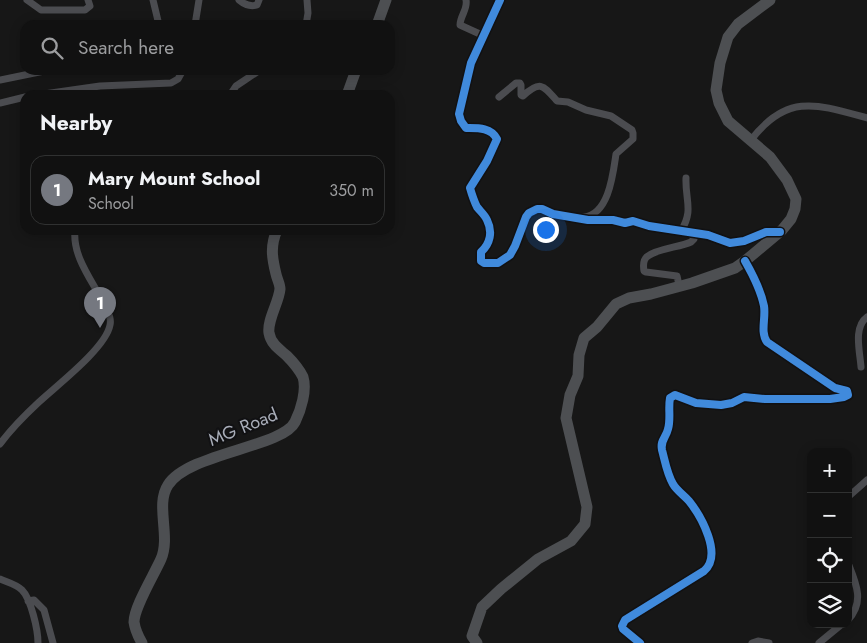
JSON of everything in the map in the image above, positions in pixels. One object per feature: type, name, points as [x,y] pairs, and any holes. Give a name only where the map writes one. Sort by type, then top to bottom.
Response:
[{"type":"main road","points":[[378,20],[386,0]]},
{"type":"main road","points":[[477,643],[472,636],[482,607],[501,589],[538,560],[571,541],[585,524],[587,507],[566,418],[570,395],[578,376],[579,355],[584,338],[597,327],[616,304],[630,298],[692,283],[724,272],[745,261],[780,232],[791,219],[795,209],[796,199],[794,192],[770,157],[736,128],[723,113],[716,90],[720,63],[728,37],[738,24],[770,0]]},
{"type":"main road","points":[[348,90],[354,75]]},
{"type":"main road","name":"MG Road","points":[[142,643],[136,632],[134,622],[135,610],[152,580],[162,557],[166,535],[162,502],[168,485],[184,470],[281,434],[295,424],[304,390],[303,377],[288,358],[273,345],[269,331],[280,287],[271,253],[274,235]]},
{"type":"street","points":[[27,0],[41,10],[48,11],[85,10],[90,6],[88,0]]},
{"type":"street","points":[[153,0],[158,20]]},
{"type":"street","points":[[196,20],[200,0]]},
{"type":"street","points":[[239,0],[246,5],[253,6],[257,5],[259,0]]},
{"type":"street","points":[[307,0],[307,20]]},
{"type":"street","points":[[466,0],[467,4],[460,25],[482,35]]},
{"type":"street","points":[[500,0],[482,35],[471,63],[459,114],[466,128],[481,127],[492,132],[497,139],[493,151],[470,188],[477,207],[487,220],[490,233],[488,245],[481,252],[481,261],[484,263],[498,263],[510,255],[518,241],[526,217],[533,210],[542,209],[553,214],[594,220],[613,220],[625,223],[633,221],[649,226],[708,235],[736,243],[766,232],[780,232]]},
{"type":"street","points":[[0,80],[24,75]]},
{"type":"street","points":[[72,90],[100,86],[171,83],[178,79],[180,75]]},
{"type":"street","points":[[233,90],[236,86],[252,75]]},
{"type":"street","points":[[499,97],[516,83],[520,83],[522,86],[520,95],[523,96],[535,86],[542,86],[557,100],[611,116],[632,130],[634,133],[633,139],[616,154],[614,175],[601,209],[592,216],[582,218]]},
{"type":"street","points":[[0,103],[20,98]]},
{"type":"street","points":[[751,140],[775,116],[800,106],[829,107],[867,118]]},
{"type":"street","points":[[681,231],[690,211],[686,194],[686,178]]},
{"type":"street","points":[[679,285],[677,276],[644,271],[645,259],[650,254],[691,242],[694,239],[691,232]]},
{"type":"street","points":[[0,444],[20,420],[95,350],[108,331],[110,324],[108,311],[78,252],[74,235]]},
{"type":"street","points":[[640,643],[623,629],[622,626],[625,620],[704,570],[708,567],[712,556],[704,526],[689,502],[674,486],[664,458],[661,444],[668,430],[670,398],[675,395],[696,403],[721,405],[732,403],[744,397],[765,399],[830,399],[844,397],[848,394],[847,391],[834,388],[767,342],[764,334],[765,315],[761,295],[745,261]]},
{"type":"street","points":[[861,367],[859,332],[861,323],[867,317]]},
{"type":"street","points":[[852,493],[867,480]]},
{"type":"street","points":[[852,576],[859,599],[856,611],[852,616]]},
{"type":"street","points":[[0,579],[18,586],[24,592],[35,618],[38,643]]},
{"type":"street","points":[[28,601],[34,600],[44,610],[53,643]]},
{"type":"street","points":[[818,643],[837,628]]},
{"type":"street","points":[[752,643],[758,641],[769,643]]},
{"type":"cycle path","points":[[500,0],[471,63],[459,114],[466,128],[487,130],[497,139],[487,161],[470,188],[477,207],[486,218],[490,229],[487,245],[481,252],[481,261],[484,263],[498,263],[510,255],[526,217],[537,209],[553,214],[588,220],[613,220],[625,223],[633,221],[649,226],[708,235],[730,243],[744,241],[766,232],[780,232]]},
{"type":"cycle path","points":[[640,643],[623,629],[622,626],[625,620],[704,571],[709,564],[711,555],[708,536],[699,516],[689,501],[676,489],[666,467],[662,441],[669,425],[670,398],[675,395],[696,403],[721,405],[732,403],[744,397],[765,399],[830,399],[848,395],[847,391],[835,388],[767,342],[764,334],[763,300],[745,261]]},
{"type":"place","name":"Mary Mount School","points":[[100,328]]}]
